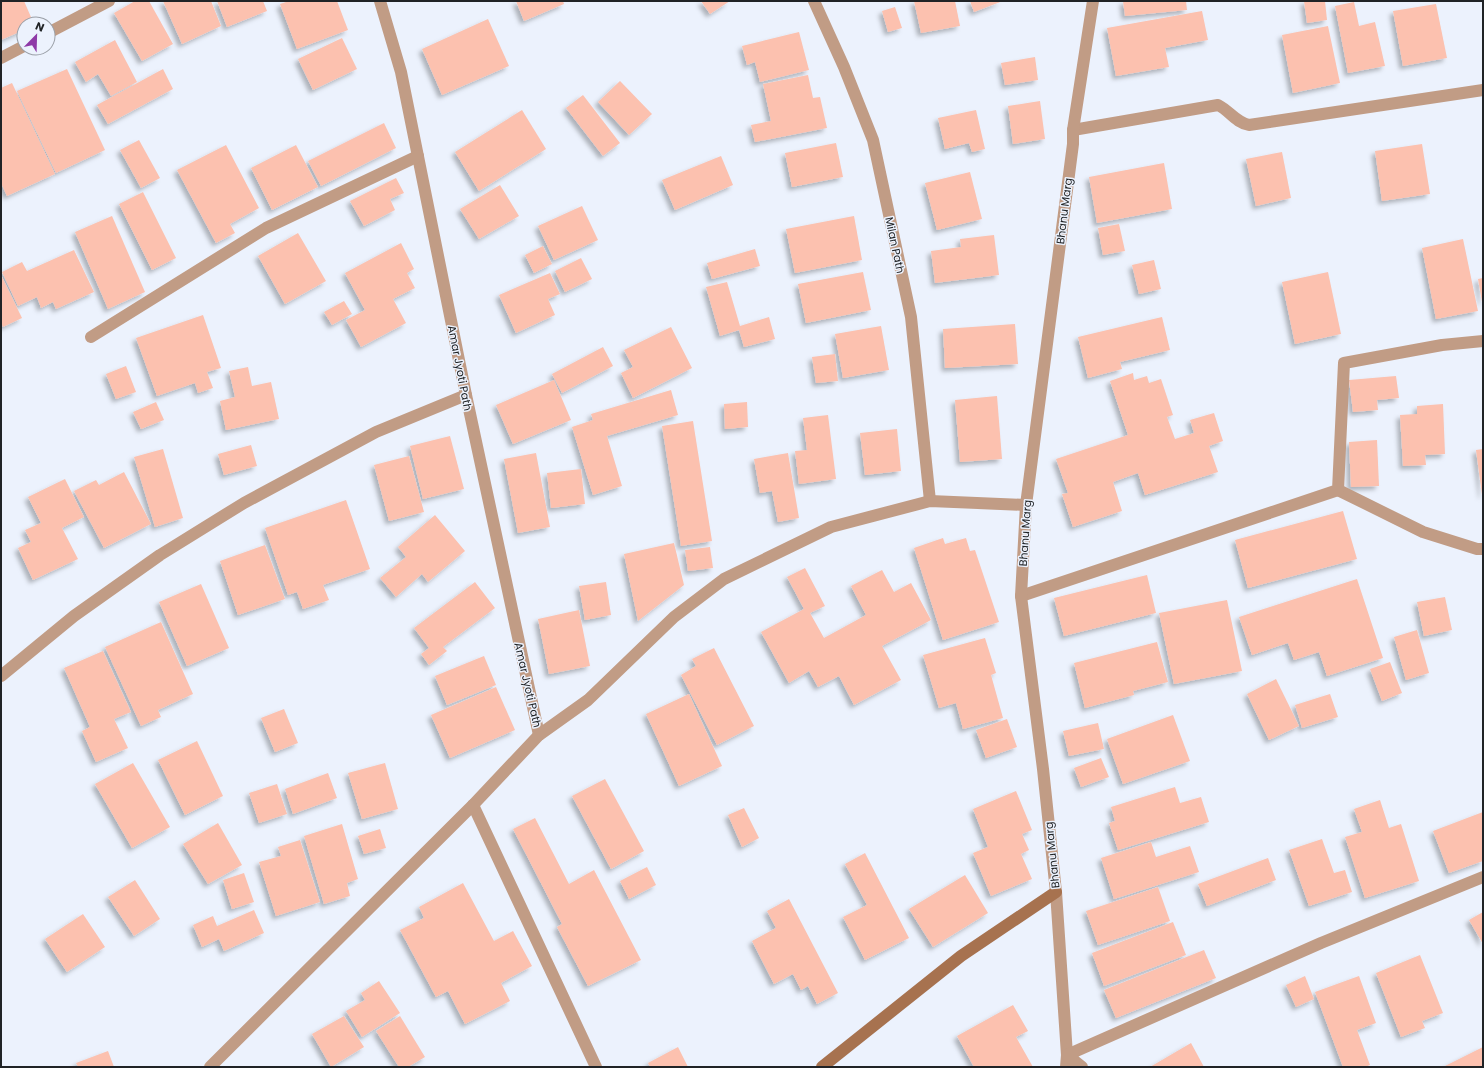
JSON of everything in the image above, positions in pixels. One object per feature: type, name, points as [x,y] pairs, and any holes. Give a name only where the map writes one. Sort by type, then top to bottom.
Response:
[{"type":"street","points":[[56,29],[109,1]]},
{"type":"street","name":"Amar Jyoti Path","points":[[380,1],[401,72],[466,395],[539,735]]},
{"type":"street","name":"Milan Path","points":[[814,1],[844,66],[872,140],[911,317],[930,501]]},
{"type":"street","name":"Bhanu Marg","points":[[1066,1067],[1067,1055],[1056,892],[1043,769],[1021,596],[1026,505],[1073,144],[1073,130],[1093,1]]},
{"type":"street","points":[[1,58],[16,50]]},
{"type":"street","points":[[1073,130],[1218,105],[1226,109],[1240,123],[1249,125],[1483,90]]},
{"type":"street","points":[[91,337],[266,228],[418,156]]},
{"type":"street","points":[[1338,490],[1344,363],[1442,345],[1483,341]]},
{"type":"street","points":[[1,676],[74,616],[160,555],[244,503],[376,432],[466,395]]},
{"type":"street","points":[[1021,596],[1338,490],[1423,532],[1477,549],[1483,549]]},
{"type":"street","points":[[210,1067],[473,805],[539,735],[588,700],[674,617],[724,579],[831,527],[930,501],[1026,505]]},
{"type":"street","points":[[473,805],[596,1067]]},
{"type":"street","points":[[1082,1067],[1067,1055],[1322,943],[1483,877]]},
{"type":"street","points":[[822,1067],[961,956],[1056,892]]},
{"type":"building","points":[[1,1],[24,1],[31,16],[16,16],[16,33],[1,40]]},
{"type":"building","points":[[135,1],[149,1],[173,44],[142,61],[114,13]]},
{"type":"building","points":[[163,1],[211,1],[221,26],[182,44]]},
{"type":"building","points":[[217,1],[263,1],[267,11],[227,27]]},
{"type":"building","points":[[289,1],[337,1],[348,30],[297,49],[280,4]]},
{"type":"building","points":[[516,1],[563,1],[564,4],[524,21]]},
{"type":"building","points":[[701,1],[730,1],[710,14]]},
{"type":"building","points":[[914,1],[955,1],[960,26],[921,33]]},
{"type":"building","points":[[970,1],[1003,1],[974,12]]},
{"type":"building","points":[[1123,1],[1186,1],[1187,10],[1125,16]]},
{"type":"building","points":[[1304,1],[1325,1],[1327,20],[1307,23]]},
{"type":"building","points":[[1354,2],[1359,26],[1375,22],[1385,66],[1348,73],[1335,6]]},
{"type":"building","points":[[1436,4],[1447,58],[1403,66],[1393,11]]},
{"type":"building","points":[[895,7],[902,28],[888,32],[882,11]]},
{"type":"building","points":[[1202,11],[1208,40],[1165,48],[1169,67],[1116,76],[1107,28]]},
{"type":"building","points":[[488,19],[509,66],[442,95],[422,49]]},
{"type":"building","points":[[1328,26],[1340,83],[1293,93],[1282,35]]},
{"type":"building","points":[[799,32],[809,70],[760,82],[755,62],[747,65],[742,46]]},
{"type":"building","points":[[342,38],[357,69],[313,90],[298,59]]},
{"type":"building","points":[[115,40],[137,82],[111,96],[98,74],[86,82],[75,62]]},
{"type":"building","points":[[1035,57],[1038,80],[1005,85],[1001,63]]},
{"type":"building","points":[[67,69],[105,150],[56,173],[17,91]]},
{"type":"building","points":[[163,69],[173,89],[108,124],[97,105]]},
{"type":"building","points":[[808,75],[813,98],[820,97],[827,128],[755,142],[751,125],[771,121],[763,84]]},
{"type":"building","points":[[620,81],[652,114],[629,135],[598,102]]},
{"type":"building","points":[[12,83],[55,174],[7,196],[1,183],[1,88]]},
{"type":"building","points":[[583,95],[620,143],[603,156],[566,108]]},
{"type":"building","points":[[1040,101],[1045,139],[1013,144],[1008,106]]},
{"type":"building","points":[[522,110],[546,149],[479,191],[455,152]]},
{"type":"building","points":[[976,110],[985,149],[972,152],[969,143],[945,149],[938,118]]},
{"type":"building","points":[[384,123],[396,148],[321,186],[308,161]]},
{"type":"building","points":[[139,140],[160,178],[141,188],[120,150]]},
{"type":"building","points":[[836,143],[843,177],[792,187],[785,153]]},
{"type":"building","points":[[1422,144],[1430,194],[1382,201],[1375,151]]},
{"type":"building","points":[[226,145],[259,208],[230,224],[235,233],[216,243],[177,170]]},
{"type":"building","points":[[296,145],[318,187],[272,210],[251,168]]},
{"type":"building","points":[[1282,152],[1291,198],[1256,206],[1246,159]]},
{"type":"building","points":[[721,156],[733,185],[675,210],[662,180]]},
{"type":"building","points":[[1164,163],[1172,209],[1097,223],[1089,177]]},
{"type":"building","points":[[970,172],[982,219],[937,230],[925,183]]},
{"type":"building","points":[[396,178],[404,193],[390,199],[395,210],[364,226],[350,201]]},
{"type":"building","points":[[500,185],[519,216],[479,239],[460,209]]},
{"type":"building","points":[[143,192],[176,258],[152,270],[119,204]]},
{"type":"building","points":[[582,206],[598,240],[554,260],[538,226]]},
{"type":"building","points":[[112,216],[145,292],[108,309],[75,232]]},
{"type":"building","points":[[854,216],[862,260],[795,273],[786,229]]},
{"type":"building","points":[[1119,224],[1125,251],[1103,255],[1098,228]]},
{"type":"building","points":[[298,233],[326,281],[285,304],[258,256]]},
{"type":"building","points":[[994,235],[999,275],[935,283],[931,251],[961,247],[960,239]]},
{"type":"building","points":[[1463,239],[1478,311],[1436,319],[1422,248]]},
{"type":"building","points":[[401,243],[414,269],[407,273],[415,288],[393,299],[406,323],[361,347],[346,320],[365,310],[345,273]]},
{"type":"building","points":[[543,246],[552,264],[534,273],[525,255]]},
{"type":"building","points":[[755,249],[760,266],[712,279],[707,263]]},
{"type":"building","points":[[74,250],[94,292],[56,309],[53,302],[41,308],[37,297],[18,306],[2,272],[22,262],[27,271]]},
{"type":"building","points":[[581,258],[592,279],[565,292],[555,271]]},
{"type":"building","points":[[1154,260],[1161,289],[1139,294],[1132,265]]},
{"type":"building","points":[[863,272],[871,310],[806,323],[798,284]]},
{"type":"building","points":[[1328,272],[1341,334],[1295,344],[1282,282]]},
{"type":"building","points":[[550,273],[560,294],[548,299],[555,315],[516,333],[499,295]]},
{"type":"building","points":[[2,277],[22,318],[3,327],[1,323]]},
{"type":"building","points":[[1483,278],[1483,302],[1482,302],[1478,279]]},
{"type":"building","points":[[727,282],[740,326],[769,317],[775,339],[744,347],[739,330],[720,336],[706,287]]},
{"type":"building","points":[[344,301],[352,314],[332,325],[324,312]]},
{"type":"building","points":[[203,315],[221,368],[207,372],[213,388],[198,393],[195,383],[157,396],[136,338]]},
{"type":"building","points":[[1162,317],[1170,350],[1120,362],[1122,369],[1088,378],[1078,337]]},
{"type":"building","points":[[1015,324],[1018,364],[945,368],[943,329]]},
{"type":"building","points":[[881,326],[889,370],[843,378],[835,334]]},
{"type":"building","points":[[671,327],[692,368],[633,398],[621,373],[633,367],[624,350]]},
{"type":"building","points":[[603,347],[613,366],[562,393],[552,374]]},
{"type":"building","points":[[835,354],[838,381],[816,383],[812,357]]},
{"type":"building","points":[[126,366],[136,392],[116,399],[106,374]]},
{"type":"building","points":[[248,367],[252,386],[271,382],[279,419],[226,430],[220,401],[235,397],[229,371]]},
{"type":"building","points":[[1133,373],[1134,380],[1147,376],[1149,383],[1161,379],[1173,415],[1167,417],[1175,439],[1194,433],[1190,420],[1214,413],[1223,441],[1209,446],[1218,472],[1145,495],[1138,473],[1113,482],[1122,511],[1073,527],[1062,494],[1068,493],[1056,459],[1128,435],[1110,381]]},
{"type":"building","points":[[1396,376],[1399,398],[1377,400],[1378,410],[1353,412],[1349,380]]},
{"type":"building","points":[[554,380],[571,420],[513,444],[496,405]]},
{"type":"building","points":[[671,390],[678,415],[607,436],[622,486],[593,495],[572,427],[593,420],[591,414]]},
{"type":"building","points":[[997,396],[1002,459],[960,462],[955,400]]},
{"type":"building","points":[[156,402],[164,420],[141,429],[133,412]]},
{"type":"building","points":[[747,402],[748,427],[725,429],[724,404]]},
{"type":"building","points":[[1443,404],[1445,454],[1425,455],[1426,465],[1403,466],[1400,415],[1417,414],[1417,406]]},
{"type":"building","points":[[828,415],[836,479],[799,484],[795,451],[807,450],[803,418]]},
{"type":"building","points":[[693,421],[712,541],[681,546],[662,426]]},
{"type":"building","points":[[897,429],[901,471],[865,475],[860,433]]},
{"type":"building","points":[[450,436],[464,489],[423,499],[410,446]]},
{"type":"building","points":[[1377,440],[1379,486],[1351,487],[1349,442]]},
{"type":"building","points":[[251,445],[257,466],[224,475],[218,454]]},
{"type":"building","points":[[163,449],[183,518],[155,527],[134,457]]},
{"type":"building","points":[[1483,449],[1483,495],[1482,495],[1476,450]]},
{"type":"building","points":[[536,453],[550,527],[518,533],[504,459]]},
{"type":"building","points":[[788,453],[799,518],[778,522],[772,491],[760,493],[754,459]]},
{"type":"building","points":[[409,456],[424,512],[389,521],[374,465]]},
{"type":"building","points":[[581,469],[585,504],[551,508],[547,473]]},
{"type":"building","points":[[124,472],[151,524],[104,548],[74,491],[96,480],[99,485]]},
{"type":"building","points":[[65,479],[84,517],[62,528],[78,559],[33,580],[18,548],[31,542],[25,530],[41,523],[28,497]]},
{"type":"building","points":[[346,500],[370,569],[323,585],[329,600],[303,609],[297,592],[288,595],[265,528]]},
{"type":"building","points":[[1343,511],[1357,559],[1248,588],[1235,540]]},
{"type":"building","points":[[435,515],[465,551],[428,582],[422,574],[396,597],[380,578],[406,557],[398,547]]},
{"type":"building","points":[[943,538],[945,544],[966,538],[970,551],[975,550],[999,622],[943,640],[914,548]]},
{"type":"building","points":[[674,543],[684,585],[638,621],[624,554]]},
{"type":"building","points":[[265,545],[285,599],[238,615],[220,561]]},
{"type":"building","points":[[710,547],[713,568],[688,571],[685,550]]},
{"type":"building","points":[[805,568],[825,606],[810,613],[824,638],[866,615],[851,586],[882,570],[894,592],[911,583],[931,620],[882,646],[901,680],[854,705],[839,676],[818,687],[809,671],[789,683],[761,632],[804,609],[787,577]]},
{"type":"building","points":[[1147,575],[1156,613],[1064,636],[1054,598]]},
{"type":"building","points":[[1357,579],[1383,658],[1327,676],[1319,652],[1294,660],[1288,643],[1252,655],[1239,617]]},
{"type":"building","points":[[475,582],[495,608],[443,647],[447,651],[429,665],[421,654],[429,648],[414,628]]},
{"type":"building","points":[[606,582],[611,615],[585,620],[579,586]]},
{"type":"building","points":[[201,584],[229,648],[187,666],[159,602]]},
{"type":"building","points":[[1445,597],[1452,630],[1424,636],[1417,602]]},
{"type":"building","points":[[1227,600],[1242,671],[1174,684],[1159,613]]},
{"type":"building","points":[[579,610],[590,666],[549,674],[538,619]]},
{"type":"building","points":[[161,622],[193,694],[158,710],[161,717],[141,726],[105,647]]},
{"type":"building","points":[[1417,630],[1429,673],[1406,680],[1394,637]]},
{"type":"building","points":[[985,638],[996,673],[991,675],[1003,718],[963,729],[956,703],[939,708],[923,655]]},
{"type":"building","points":[[1157,642],[1168,682],[1133,691],[1134,695],[1085,708],[1074,663]]},
{"type":"building","points":[[714,648],[754,726],[717,745],[681,675],[696,666],[692,659]]},
{"type":"building","points":[[103,651],[131,712],[114,719],[128,748],[96,762],[82,731],[90,727],[64,668]]},
{"type":"building","points":[[484,656],[496,685],[447,705],[435,676]]},
{"type":"building","points":[[1390,662],[1402,693],[1382,701],[1370,669]]},
{"type":"building","points":[[1276,679],[1299,726],[1269,740],[1247,694]]},
{"type":"building","points":[[496,687],[515,730],[450,758],[431,715]]},
{"type":"building","points":[[689,694],[722,766],[679,786],[646,714]]},
{"type":"building","points":[[1330,694],[1338,717],[1302,728],[1295,705]]},
{"type":"building","points":[[284,709],[298,743],[275,752],[261,718]]},
{"type":"building","points":[[1173,715],[1190,761],[1123,784],[1107,739]]},
{"type":"building","points":[[1007,719],[1017,747],[986,758],[976,730]]},
{"type":"building","points":[[1098,723],[1104,749],[1069,756],[1063,731]]},
{"type":"building","points":[[197,741],[223,796],[185,815],[158,760]]},
{"type":"building","points":[[1101,758],[1109,777],[1081,787],[1074,768]]},
{"type":"building","points":[[133,763],[170,827],[132,848],[95,784]]},
{"type":"building","points":[[385,763],[398,809],[362,819],[348,773]]},
{"type":"building","points":[[328,773],[337,798],[293,814],[285,789]]},
{"type":"building","points":[[605,779],[644,851],[611,869],[572,796]]},
{"type":"building","points":[[277,784],[287,814],[259,823],[249,793]]},
{"type":"building","points":[[1175,787],[1180,803],[1201,797],[1209,822],[1118,850],[1109,823],[1115,821],[1111,807]]},
{"type":"building","points":[[1016,791],[1032,830],[1022,834],[1029,850],[1021,854],[1032,879],[991,896],[973,853],[988,847],[973,809]]},
{"type":"building","points":[[1380,800],[1389,828],[1401,824],[1419,881],[1365,898],[1345,837],[1362,832],[1354,809]]},
{"type":"building","points":[[744,808],[759,838],[742,847],[728,815]]},
{"type":"building","points":[[1483,812],[1483,861],[1449,873],[1433,831]]},
{"type":"building","points":[[535,818],[569,884],[594,870],[641,960],[588,986],[557,927],[562,924],[513,829]]},
{"type":"building","points":[[218,823],[242,865],[208,884],[183,844]]},
{"type":"building","points":[[342,824],[358,879],[347,883],[350,896],[324,904],[304,836]]},
{"type":"building","points":[[380,829],[386,848],[364,854],[358,836]]},
{"type":"building","points":[[1322,839],[1334,873],[1345,870],[1352,892],[1309,906],[1289,850]]},
{"type":"building","points":[[300,840],[320,902],[276,916],[259,862],[281,856],[278,847]]},
{"type":"building","points":[[1151,842],[1156,857],[1190,846],[1199,872],[1114,899],[1101,858]]},
{"type":"building","points":[[865,853],[909,938],[865,960],[843,917],[867,905],[845,864]]},
{"type":"building","points":[[1268,858],[1276,880],[1207,906],[1198,884]]},
{"type":"building","points":[[647,867],[656,885],[629,899],[620,881]]},
{"type":"building","points":[[244,873],[254,902],[232,909],[223,880]]},
{"type":"building","points":[[965,875],[988,913],[933,947],[909,909]]},
{"type":"building","points":[[135,880],[160,919],[134,936],[108,897]]},
{"type":"building","points":[[463,883],[494,941],[513,931],[532,966],[501,983],[510,1001],[465,1024],[448,991],[436,997],[400,930],[424,918],[419,907]]},
{"type":"building","points":[[1158,887],[1170,921],[1098,945],[1086,911]]},
{"type":"building","points":[[789,899],[838,993],[817,1004],[808,986],[801,990],[793,974],[774,984],[752,941],[776,928],[767,911]]},
{"type":"building","points":[[254,910],[264,933],[224,951],[219,939],[202,947],[193,925],[213,916],[217,926]]},
{"type":"building","points":[[1483,912],[1483,944],[1469,920]]},
{"type":"building","points":[[83,914],[105,947],[67,972],[45,939]]},
{"type":"building","points":[[1173,922],[1186,955],[1104,986],[1092,953]]},
{"type":"building","points":[[1204,950],[1216,978],[1116,1018],[1104,990]]},
{"type":"building","points":[[1420,955],[1443,1013],[1422,1021],[1425,1028],[1401,1037],[1376,973]]},
{"type":"building","points":[[1305,976],[1314,999],[1296,1007],[1286,985]]},
{"type":"building","points":[[1359,976],[1376,1023],[1357,1030],[1370,1065],[1365,1067],[1343,1067],[1315,992]]},
{"type":"building","points":[[379,981],[400,1013],[362,1037],[346,1011],[365,1000],[361,993]]},
{"type":"building","points":[[1013,1005],[1028,1031],[1016,1037],[1033,1067],[974,1067],[957,1036]]},
{"type":"building","points":[[344,1016],[364,1047],[331,1067],[312,1034]]},
{"type":"building","points":[[400,1016],[425,1057],[408,1067],[399,1067],[376,1031]]},
{"type":"building","points":[[1191,1043],[1204,1067],[1150,1067]]},
{"type":"building","points":[[678,1047],[688,1067],[650,1067],[648,1063]]},
{"type":"building","points":[[1483,1047],[1483,1067],[1443,1067]]},
{"type":"building","points":[[108,1051],[114,1067],[78,1067],[76,1063]]}]
